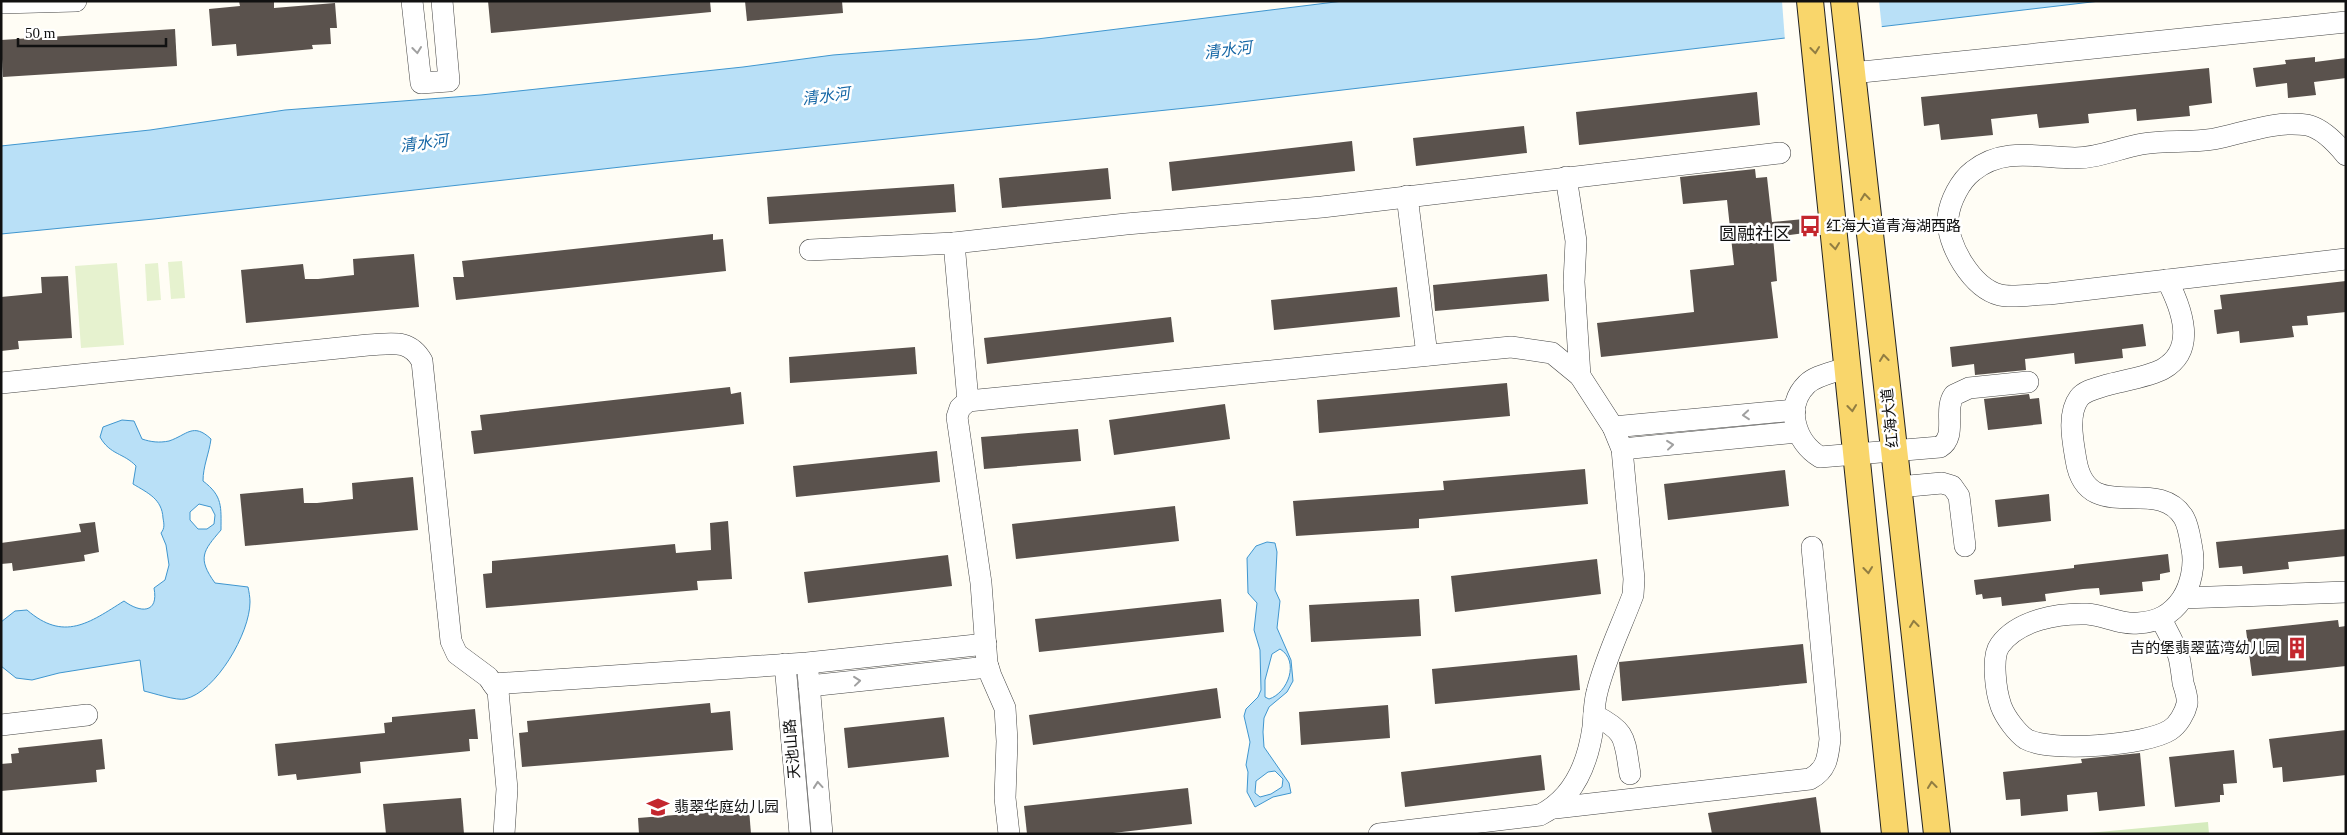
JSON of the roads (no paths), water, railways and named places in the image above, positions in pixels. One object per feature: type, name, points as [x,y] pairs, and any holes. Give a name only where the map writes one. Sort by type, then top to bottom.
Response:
[{"type":"main road","points":[[1810,1],[1895,834]]},
{"type":"main road","name":"红海大道","points":[[1844,1],[1937,834]]},
{"type":"street","points":[[1,3],[76,1]]},
{"type":"street","points":[[412,1],[421,83],[449,81],[442,1]]},
{"type":"street","points":[[1852,73],[2346,22]]},
{"type":"street","points":[[2346,155],[2325,134],[2309,125],[2287,125],[2212,139],[2142,144],[2097,156],[2074,158],[2023,153],[1995,160],[1972,171],[1955,194],[1948,218],[1953,241],[1965,269],[1980,285],[2000,295],[2049,294],[2346,259]]},
{"type":"street","points":[[810,250],[954,243],[1126,224],[1322,207],[1780,153]]},
{"type":"street","points":[[1566,177],[1576,241],[1574,282],[1580,376]]},
{"type":"street","points":[[1408,196],[1427,356]]},
{"type":"street","points":[[954,243],[968,401]]},
{"type":"street","points":[[2161,619],[2179,656],[2188,702],[2174,728],[2162,734],[2106,745],[2066,746],[2044,745],[2026,739],[2010,722],[2001,706],[1994,666],[2000,645],[2019,629],[2038,619],[2056,616],[2088,614],[2136,624],[2161,619],[2174,610],[2191,582],[2193,554],[2184,518],[2175,508],[2161,500],[2110,497],[2094,494],[2082,481],[2077,467],[2072,432],[2073,413],[2079,398],[2090,390],[2163,369],[2176,357],[2184,338],[2183,320],[2180,306],[2167,280]]},
{"type":"street","points":[[1,383],[368,345],[400,344],[416,351],[422,362],[451,642],[457,654],[488,677],[498,691],[506,789],[504,834]]},
{"type":"street","points":[[1009,834],[1005,798],[1007,741],[1005,708],[988,668],[981,584],[957,417],[960,408],[968,401],[1511,347],[1552,354],[1580,376],[1613,427],[1622,449],[1634,579],[1633,595],[1596,693],[1588,751],[1580,775],[1570,791],[1554,808],[1540,815],[1379,834]]},
{"type":"street","points":[[1847,367],[1809,382],[1800,392],[1795,410],[1797,432],[1810,451],[1820,457],[1940,447],[1946,444],[1950,426],[1951,399],[1959,391],[1969,388],[2028,382]]},
{"type":"street","points":[[1613,427],[1795,410]]},
{"type":"street","points":[[1622,449],[1797,432]]},
{"type":"street","points":[[1898,487],[1942,483],[1952,486],[1959,496],[1965,546]]},
{"type":"street","points":[[1554,808],[1810,780],[1818,775],[1825,767],[1830,739],[1812,546]]},
{"type":"street","points":[[2183,598],[2346,592]]},
{"type":"street","points":[[492,684],[785,664],[986,644]]},
{"type":"street","points":[[920,651],[923,674]]},
{"type":"street","points":[[807,662],[822,834]]},
{"type":"street","name":"天池山路","points":[[785,664],[800,834]]},
{"type":"street","points":[[809,686],[988,668]]},
{"type":"street","points":[[1,725],[87,715]]},
{"type":"street","points":[[1594,715],[1618,728],[1624,738],[1630,774]]},
{"type":"water","name":"清水河","points":[[1343,1],[2100,1],[1215,105],[1,234],[1,146],[150,130],[285,110],[481,95],[743,67],[833,55],[1037,39]]},
{"type":"water","points":[[122,420],[134,421],[142,439],[149,441],[169,441],[190,431],[199,431],[211,439],[203,481],[210,486],[220,502],[221,530],[206,549],[204,561],[215,583],[248,587],[250,602],[244,629],[229,660],[208,685],[197,694],[185,699],[171,698],[144,691],[140,660],[59,673],[32,680],[16,678],[1,666],[1,622],[15,611],[27,610],[40,620],[53,625],[76,626],[88,622],[124,601],[136,608],[147,609],[151,607],[155,597],[154,588],[165,580],[169,565],[166,545],[161,533],[164,524],[160,506],[153,497],[133,484],[136,466],[104,443],[100,437],[103,427]],"holes":[[[199,504],[211,507],[215,515],[214,524],[207,529],[198,529],[190,520],[190,512]]]},
{"type":"water","points":[[1267,542],[1275,543],[1277,552],[1275,590],[1280,601],[1277,628],[1291,660],[1293,681],[1287,692],[1269,707],[1264,718],[1263,732],[1264,747],[1289,783],[1291,793],[1273,797],[1255,807],[1247,792],[1248,772],[1246,765],[1250,742],[1244,716],[1246,709],[1258,697],[1261,690],[1260,650],[1254,630],[1257,603],[1248,593],[1247,558],[1256,546]],"holes":[[[1280,649],[1286,654],[1289,661],[1289,676],[1282,690],[1276,696],[1269,699],[1265,697],[1265,680],[1272,654]],[[1275,771],[1283,779],[1282,787],[1271,794],[1260,797],[1255,793],[1256,781],[1268,772]]]},
{"type":"place","name":"红海大道青海湖西路","points":[[1810,226]]},
{"type":"place","name":"吉的堡翡翠蓝湾幼儿园","points":[[2297,648]]},
{"type":"place","name":"翡翠华庭幼儿园","points":[[658,807]]},
{"type":"district","name":"圆融社区","points":[[1755,234]]}]
